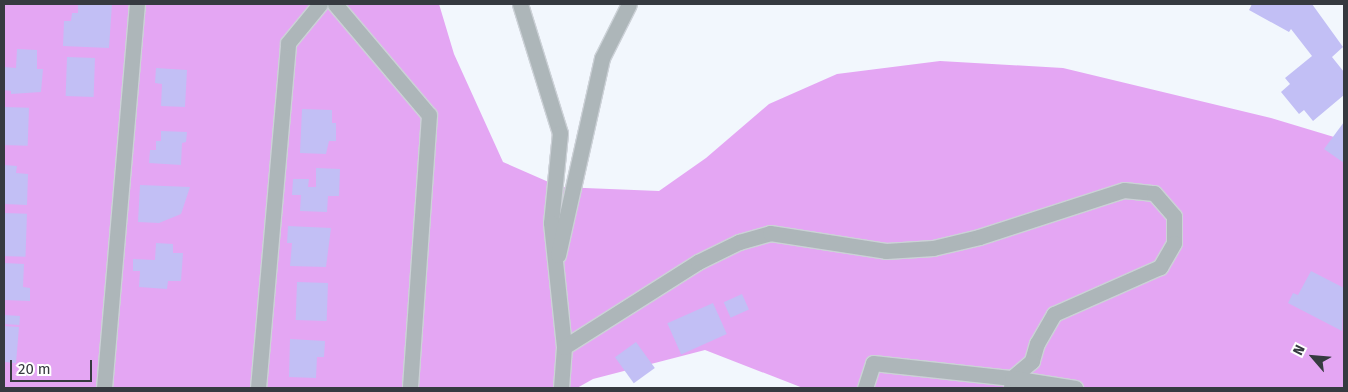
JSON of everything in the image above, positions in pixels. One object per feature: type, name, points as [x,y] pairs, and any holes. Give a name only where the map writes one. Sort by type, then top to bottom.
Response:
[{"type":"street","points":[[104,388],[137,4]]},
{"type":"street","points":[[258,388],[288,43],[320,4]]},
{"type":"street","points":[[335,4],[430,115],[410,388]]},
{"type":"street","points":[[520,4],[560,133],[551,223],[564,347],[561,388]]},
{"type":"street","points":[[555,271],[602,58],[629,4]]},
{"type":"street","points":[[564,347],[698,262],[739,242],[770,233],[886,251],[933,248],[979,237],[1124,190],[1154,193],[1174,216],[1174,242],[1160,267],[1054,314],[1037,343],[1032,361],[1012,383]]},
{"type":"street","points":[[865,388],[874,363],[1012,383],[1075,388]]},
{"type":"shaded area","points":[[4,4],[439,4],[454,54],[503,162],[560,187],[659,191],[706,158],[769,104],[837,74],[940,61],[1063,68],[1271,118],[1344,140],[1344,388],[803,388],[705,350],[593,379],[577,388],[4,388]]},
{"type":"building","points":[[78,4],[112,4],[109,48],[63,46],[64,21],[71,21],[72,13],[78,13]]},
{"type":"building","points":[[1252,4],[1312,4],[1343,47],[1332,57],[1344,72],[1344,95],[1313,121],[1304,110],[1299,114],[1281,92],[1290,84],[1285,78],[1312,56],[1291,29],[1289,32],[1249,10]]},
{"type":"building","points":[[17,49],[37,50],[37,69],[43,69],[41,92],[11,94],[11,91],[4,90],[4,67],[16,68]]},
{"type":"building","points":[[67,57],[95,58],[94,97],[66,96]]},
{"type":"building","points":[[156,68],[187,70],[185,107],[161,106],[162,84],[155,83]]},
{"type":"building","points":[[4,107],[29,108],[28,146],[4,145]]},
{"type":"building","points":[[302,109],[332,110],[332,123],[336,123],[336,141],[329,141],[326,154],[300,153]]},
{"type":"building","points":[[1344,122],[1344,163],[1324,149]]},
{"type":"building","points":[[161,131],[187,132],[186,142],[182,143],[181,165],[149,163],[150,150],[156,150],[156,141],[161,141]]},
{"type":"building","points":[[4,165],[17,166],[16,173],[28,174],[27,205],[4,204]]},
{"type":"building","points":[[316,168],[340,169],[339,196],[328,196],[327,212],[300,211],[301,195],[292,195],[293,179],[309,179],[308,187],[316,187]]},
{"type":"building","points":[[140,185],[190,187],[181,214],[159,223],[138,222]]},
{"type":"building","points":[[4,213],[27,214],[25,257],[4,256]]},
{"type":"building","points":[[288,226],[331,228],[326,267],[290,266],[292,243],[287,243]]},
{"type":"building","points":[[156,243],[173,244],[173,253],[183,253],[181,281],[168,281],[167,289],[139,287],[140,271],[133,271],[133,259],[155,260]]},
{"type":"building","points":[[4,263],[24,264],[23,287],[30,288],[30,301],[4,300]]},
{"type":"building","points":[[1311,271],[1344,288],[1342,331],[1288,303],[1293,293],[1298,295]]},
{"type":"building","points":[[297,282],[328,283],[327,321],[296,320]]},
{"type":"building","points":[[742,294],[749,310],[731,318],[724,302]]},
{"type":"building","points":[[713,303],[727,334],[681,354],[667,323]]},
{"type":"building","points":[[4,315],[20,316],[19,325],[4,324]]},
{"type":"building","points":[[4,326],[19,327],[16,363],[4,362]]},
{"type":"building","points":[[290,339],[325,341],[324,357],[317,357],[316,378],[289,377]]},
{"type":"building","points":[[636,342],[655,368],[634,383],[615,357]]}]
